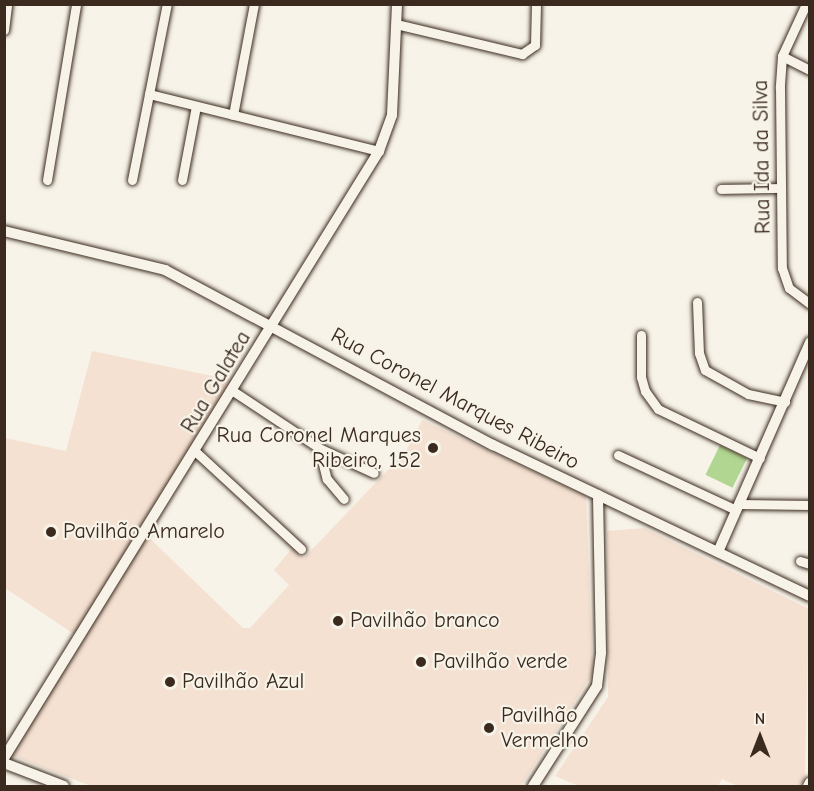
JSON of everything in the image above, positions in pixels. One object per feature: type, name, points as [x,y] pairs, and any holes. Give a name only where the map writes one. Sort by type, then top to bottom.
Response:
[{"type":"street","points":[[4,30],[7,4]]},
{"type":"street","points":[[47,180],[76,4]]},
{"type":"street","points":[[132,180],[167,4]]},
{"type":"street","points":[[233,114],[254,4]]},
{"type":"street","name":"Rua Galatea","points":[[4,758],[196,452],[379,151],[392,114],[397,4]]},
{"type":"street","points":[[396,24],[522,54],[535,45],[536,4]]},
{"type":"street","name":"Rua Ida da Silva","points":[[806,4],[782,56],[781,188],[785,280],[796,296],[810,304]]},
{"type":"street","points":[[782,56],[810,70]]},
{"type":"street","points":[[149,94],[379,151]]},
{"type":"street","points":[[182,180],[196,106]]},
{"type":"street","points":[[721,189],[781,188]]},
{"type":"street","name":"Rua Coronel Marques Ribeiro","points":[[4,231],[165,270],[273,325],[493,445],[598,495],[601,652],[597,686],[533,786]]},
{"type":"street","points":[[697,302],[699,353],[705,370],[748,394],[785,402]]},
{"type":"street","points":[[641,335],[641,377],[645,391],[658,409],[760,458]]},
{"type":"street","points":[[718,552],[810,342]]},
{"type":"street","points":[[233,391],[319,448],[374,473]]},
{"type":"street","points":[[319,448],[327,479],[344,499]]},
{"type":"street","points":[[196,452],[301,549]]},
{"type":"street","points":[[618,455],[737,507],[810,505]]},
{"type":"street","points":[[598,495],[810,596]]},
{"type":"street","points":[[4,763],[64,786]]},
{"type":"street","points":[[808,786],[810,782]]},
{"type":"shaded area","points":[[92,351],[232,380],[141,530],[243,628],[250,628],[289,585],[274,570],[293,547],[304,558],[406,451],[422,420],[586,496],[593,673],[521,786],[91,786],[5,753],[77,636],[5,588],[5,438],[66,451]]},
{"type":"shaded area","points":[[644,528],[809,609],[805,776],[800,786],[738,786],[722,779],[718,786],[579,786],[555,776],[608,697],[607,531]]},
{"type":"green space","points":[[720,445],[747,458],[732,488],[706,475]]},
{"type":"place","name":"Rua Coronel Marques Ribeiro, 152","points":[[433,448]]},
{"type":"place","name":"Pavilhão Amarelo","points":[[51,532]]},
{"type":"place","name":"Pavilhão branco","points":[[338,621]]},
{"type":"place","name":"Pavilhão verde","points":[[421,662]]},
{"type":"place","name":"Pavilhão Azul","points":[[170,682]]},
{"type":"place","name":"Pavilhão Vermelho","points":[[489,728]]}]
